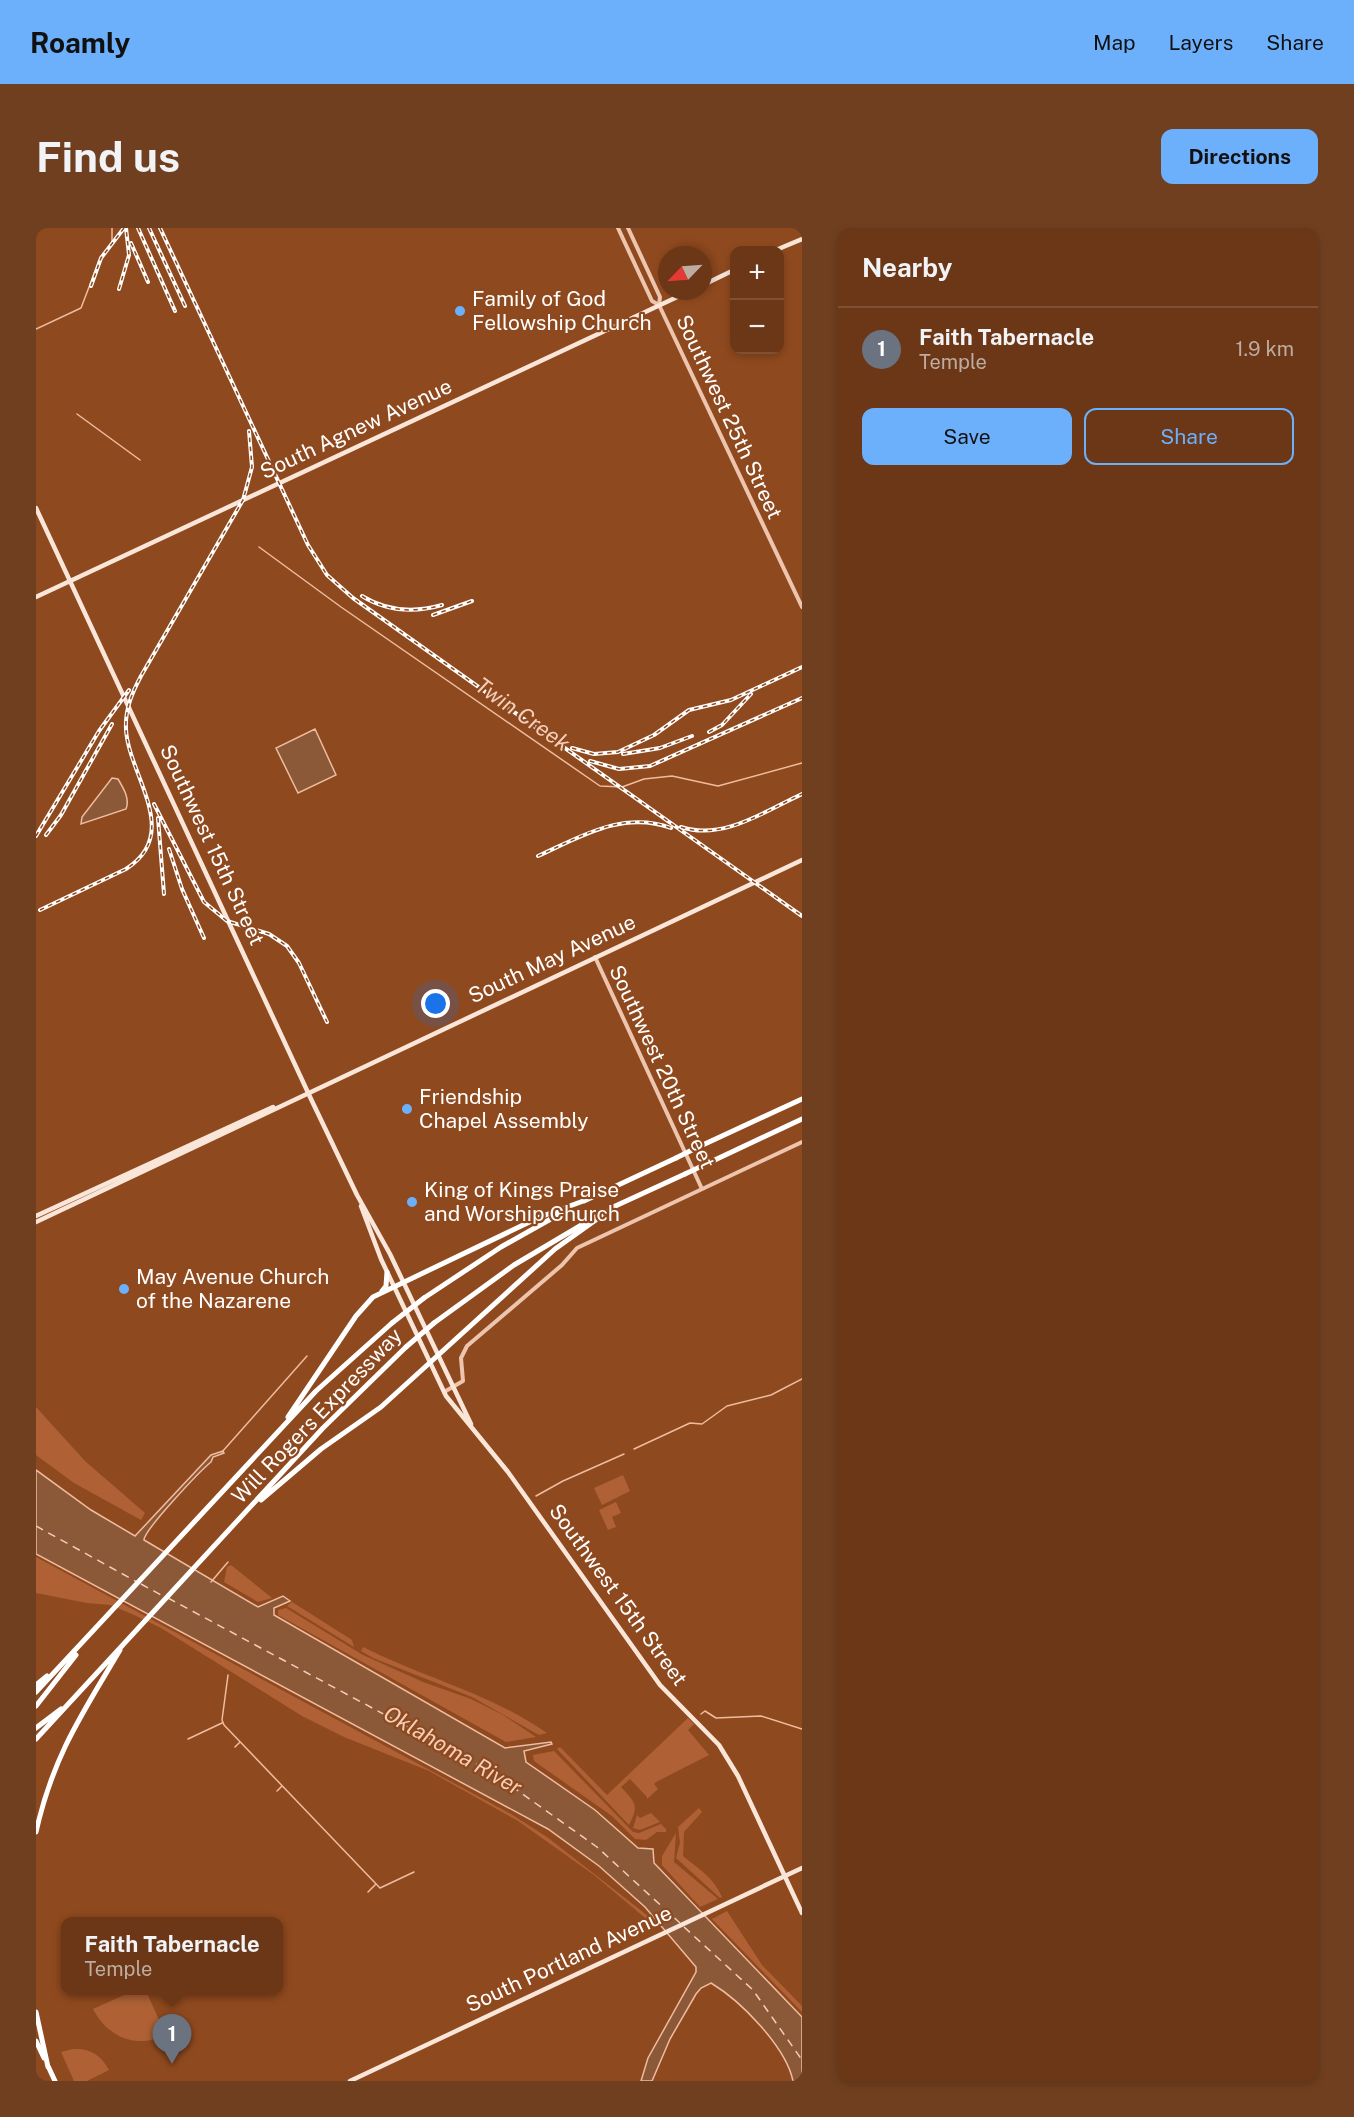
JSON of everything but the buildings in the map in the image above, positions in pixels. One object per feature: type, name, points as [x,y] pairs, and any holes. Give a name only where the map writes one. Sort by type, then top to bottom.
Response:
[{"type":"highway","name":"Will Rogers Expressway","points":[[36,1692],[341,1367],[424,1298],[501,1247],[586,1200],[802,1099]]},
{"type":"highway","name":"Will Rogers Expressway","points":[[36,1739],[352,1397],[434,1323],[531,1253],[614,1207],[802,1119]]},
{"type":"highway","points":[[381,1292],[540,1217],[586,1200]]},
{"type":"highway","points":[[243,1515],[321,1449],[372,1414],[555,1249],[614,1207]]},
{"type":"highway","points":[[281,1429],[356,1316],[386,1286],[387,1272]]},
{"type":"highway","points":[[36,1706],[91,1634]]},
{"type":"highway","points":[[36,1832],[47,1790],[68,1738],[125,1641]]},
{"type":"highway","points":[[36,1685],[62,1664]]},
{"type":"highway","points":[[36,1728],[69,1702]]},
{"type":"highway","points":[[36,2012],[48,2067]]},
{"type":"highway","points":[[36,2041],[55,2081]]},
{"type":"main road","points":[[784,246],[802,238]]},
{"type":"main road","points":[[712,281],[730,272]]},
{"type":"main road","name":"South Agnew Avenue","points":[[36,597],[670,300]]},
{"type":"main road","name":"Southwest 15th Street","points":[[36,508],[357,1195],[390,1254],[471,1424],[508,1472],[651,1674],[719,1745],[738,1776],[802,1913]]},
{"type":"main road","name":"South May Avenue","points":[[36,1216],[258,1113],[309,1092],[802,860]]},
{"type":"main road","name":"South May Avenue","points":[[36,1222],[260,1118],[283,1104]]},
{"type":"main road","name":"Southwest 15th Street","points":[[357,1195],[381,1259],[444,1392],[465,1422],[471,1424]]},
{"type":"main road","points":[[381,1259],[390,1254]]},
{"type":"main road","name":"South Portland Avenue","points":[[350,2081],[802,1868]]},
{"type":"street","name":"Southwest 25th Street","points":[[618,228],[652,301],[659,305]]},
{"type":"street","name":"Southwest 25th Street","points":[[628,228],[660,297],[659,305],[802,607]]},
{"type":"street","name":"Southwest 20th Street","points":[[595,957],[702,1189]]},
{"type":"street","points":[[444,1392],[464,1379],[461,1361],[467,1346],[562,1265],[573,1251],[802,1142]]},
{"type":"shaded area","points":[[36,1407],[85,1461],[145,1513],[141,1520],[74,1483],[36,1455]]},
{"type":"shaded area","points":[[623,1475],[630,1491],[602,1505],[594,1488]]},
{"type":"shaded area","points":[[616,1502],[621,1513],[612,1517],[616,1527],[608,1530],[599,1510]]},
{"type":"shaded area","points":[[36,1557],[511,1814],[547,1837],[657,1923],[656,1927],[594,1875],[518,1821],[429,1771],[344,1737],[302,1716],[161,1628],[132,1614],[110,1605],[36,1593]]},
{"type":"shaded area","points":[[231,1565],[272,1598],[258,1602],[224,1582],[227,1567]]},
{"type":"shaded area","points":[[292,1602],[352,1640],[354,1647],[287,1606]]},
{"type":"shaded area","points":[[286,1608],[363,1655],[423,1682],[471,1699],[503,1715],[536,1737],[506,1742],[278,1615],[278,1610]]},
{"type":"shaded area","points":[[363,1647],[480,1696],[547,1733],[539,1735],[472,1697],[373,1658],[361,1651]]},
{"type":"shaded area","points":[[688,1718],[694,1724],[688,1730],[709,1755],[656,1782],[654,1784],[658,1789],[647,1799],[630,1779],[621,1787],[633,1801],[635,1808],[629,1825],[557,1749],[560,1747],[607,1795]]},
{"type":"shaded area","points":[[554,1751],[633,1832],[639,1833],[661,1824],[666,1832],[657,1832],[646,1840],[635,1839],[612,1816],[534,1761],[533,1755]]},
{"type":"shaded area","points":[[699,1808],[702,1812],[684,1832],[683,1856],[710,1879],[719,1890],[722,1897],[720,1898],[676,1858],[680,1843],[678,1827]]},
{"type":"shaded area","points":[[651,1813],[660,1822],[640,1830],[633,1828],[637,1815],[640,1818]]},
{"type":"shaded area","points":[[676,1833],[674,1862],[718,1899],[700,1907],[662,1865],[662,1856]]},
{"type":"shaded area","points":[[727,1911],[762,1965],[802,2006],[802,2012],[712,1919]]},
{"type":"shaded area","points":[[124,1995],[148,1995],[166,2035],[144,2041],[124,2038],[107,2027],[93,2009]]},
{"type":"shaded area","points":[[73,2049],[85,2050],[94,2054],[109,2070],[87,2081],[74,2081],[61,2052]]},
{"type":"water","points":[[315,729],[336,775],[298,793],[276,748]]},
{"type":"water","points":[[112,778],[118,779],[124,790],[127,798],[126,809],[81,824],[82,817]]},
{"type":"water","name":"Oklahoma River","points":[[223,1451],[224,1453],[213,1457],[211,1462],[173,1501],[146,1534],[144,1540],[258,1607],[283,1596],[290,1601],[274,1608],[274,1615],[505,1748],[551,1742],[552,1744],[524,1751],[526,1762],[595,1810],[638,1848],[653,1849],[654,1863],[802,2017],[802,2081],[793,2081],[781,2054],[761,2026],[735,2001],[711,1983],[701,1988],[696,1994],[670,2039],[652,2081],[641,2081],[648,2058],[696,1972],[696,1967],[645,1907],[599,1866],[548,1829],[36,1554],[36,1470],[91,1510],[135,1536],[211,1455]]},
{"type":"waterway","name":"Twin Creek","points":[[36,329],[81,308],[99,261],[112,242],[112,228]]},
{"type":"waterway","name":"Twin Creek","points":[[77,414],[140,460]]},
{"type":"waterway","name":"Twin Creek","points":[[259,547],[341,607],[600,786],[622,787],[644,779],[672,776],[718,786],[802,763]]},
{"type":"waterway","points":[[222,1452],[307,1356]]},
{"type":"waterway","points":[[634,1449],[690,1423],[702,1424],[727,1406],[771,1395],[802,1379]]},
{"type":"waterway","points":[[536,1496],[563,1481],[624,1454]]},
{"type":"waterway","points":[[211,1582],[228,1562]]},
{"type":"waterway","points":[[228,1675],[222,1720],[224,1725],[380,1888],[414,1872]]},
{"type":"waterway","points":[[701,1714],[705,1711],[716,1718],[761,1716],[802,1729]]},
{"type":"waterway","points":[[188,1739],[222,1723]]},
{"type":"waterway","points":[[235,1747],[240,1742]]},
{"type":"waterway","points":[[277,1791],[282,1786]]},
{"type":"waterway","points":[[368,1892],[376,1884]]},
{"type":"ferry route","points":[[36,1526],[137,1582]]},
{"type":"ferry route","points":[[141,1584],[163,1596]]},
{"type":"ferry route","points":[[168,1598],[493,1773],[597,1847],[680,1923]]},
{"type":"ferry route","points":[[684,1927],[753,1990],[802,2060]]},
{"type":"railway","points":[[91,286],[101,258],[124,228]]},
{"type":"railway","points":[[119,289],[129,255],[126,228]]},
{"type":"railway","points":[[138,228],[175,311]]},
{"type":"railway","points":[[149,228],[185,306]]},
{"type":"railway","points":[[160,228],[308,545],[327,575],[353,598],[802,916]]},
{"type":"railway","points":[[131,243],[148,282]]},
{"type":"railway","points":[[40,910],[126,869],[142,855],[150,838],[152,821],[148,803],[129,747],[126,729],[128,708],[141,676],[243,500],[252,467],[249,431]]},
{"type":"railway","points":[[362,596],[401,610],[442,605]]},
{"type":"railway","points":[[433,615],[472,601]]},
{"type":"railway","points":[[572,748],[594,754],[618,752],[654,735],[689,710],[731,700],[802,667]]},
{"type":"railway","points":[[36,836],[99,731],[129,690]]},
{"type":"railway","points":[[709,732],[722,725],[751,694]]},
{"type":"railway","points":[[590,761],[619,769],[650,766],[802,698]]},
{"type":"railway","points":[[46,835],[61,815],[112,724]]},
{"type":"railway","points":[[623,754],[660,748],[692,736]]},
{"type":"railway","points":[[681,827],[697,830],[728,827],[759,816],[802,794]]},
{"type":"railway","points":[[154,804],[204,902],[227,921],[269,934],[287,946],[299,963],[327,1022]]},
{"type":"railway","points":[[158,818],[164,894]]},
{"type":"railway","points":[[538,856],[586,834],[619,824],[653,823],[671,828]]},
{"type":"railway","points":[[169,849],[182,889],[204,938]]},
{"type":"place","name":"Family of God Fellowship Church","points":[[460,311]]},
{"type":"place","name":"Friendship Chapel Assembly","points":[[407,1109]]},
{"type":"place","name":"King of Kings Praise and Worship Church","points":[[412,1202]]},
{"type":"place","name":"May Avenue Church of the Nazarene","points":[[124,1289]]},
{"type":"place","name":"Faith Tabernacle","points":[[172,2064]]}]
